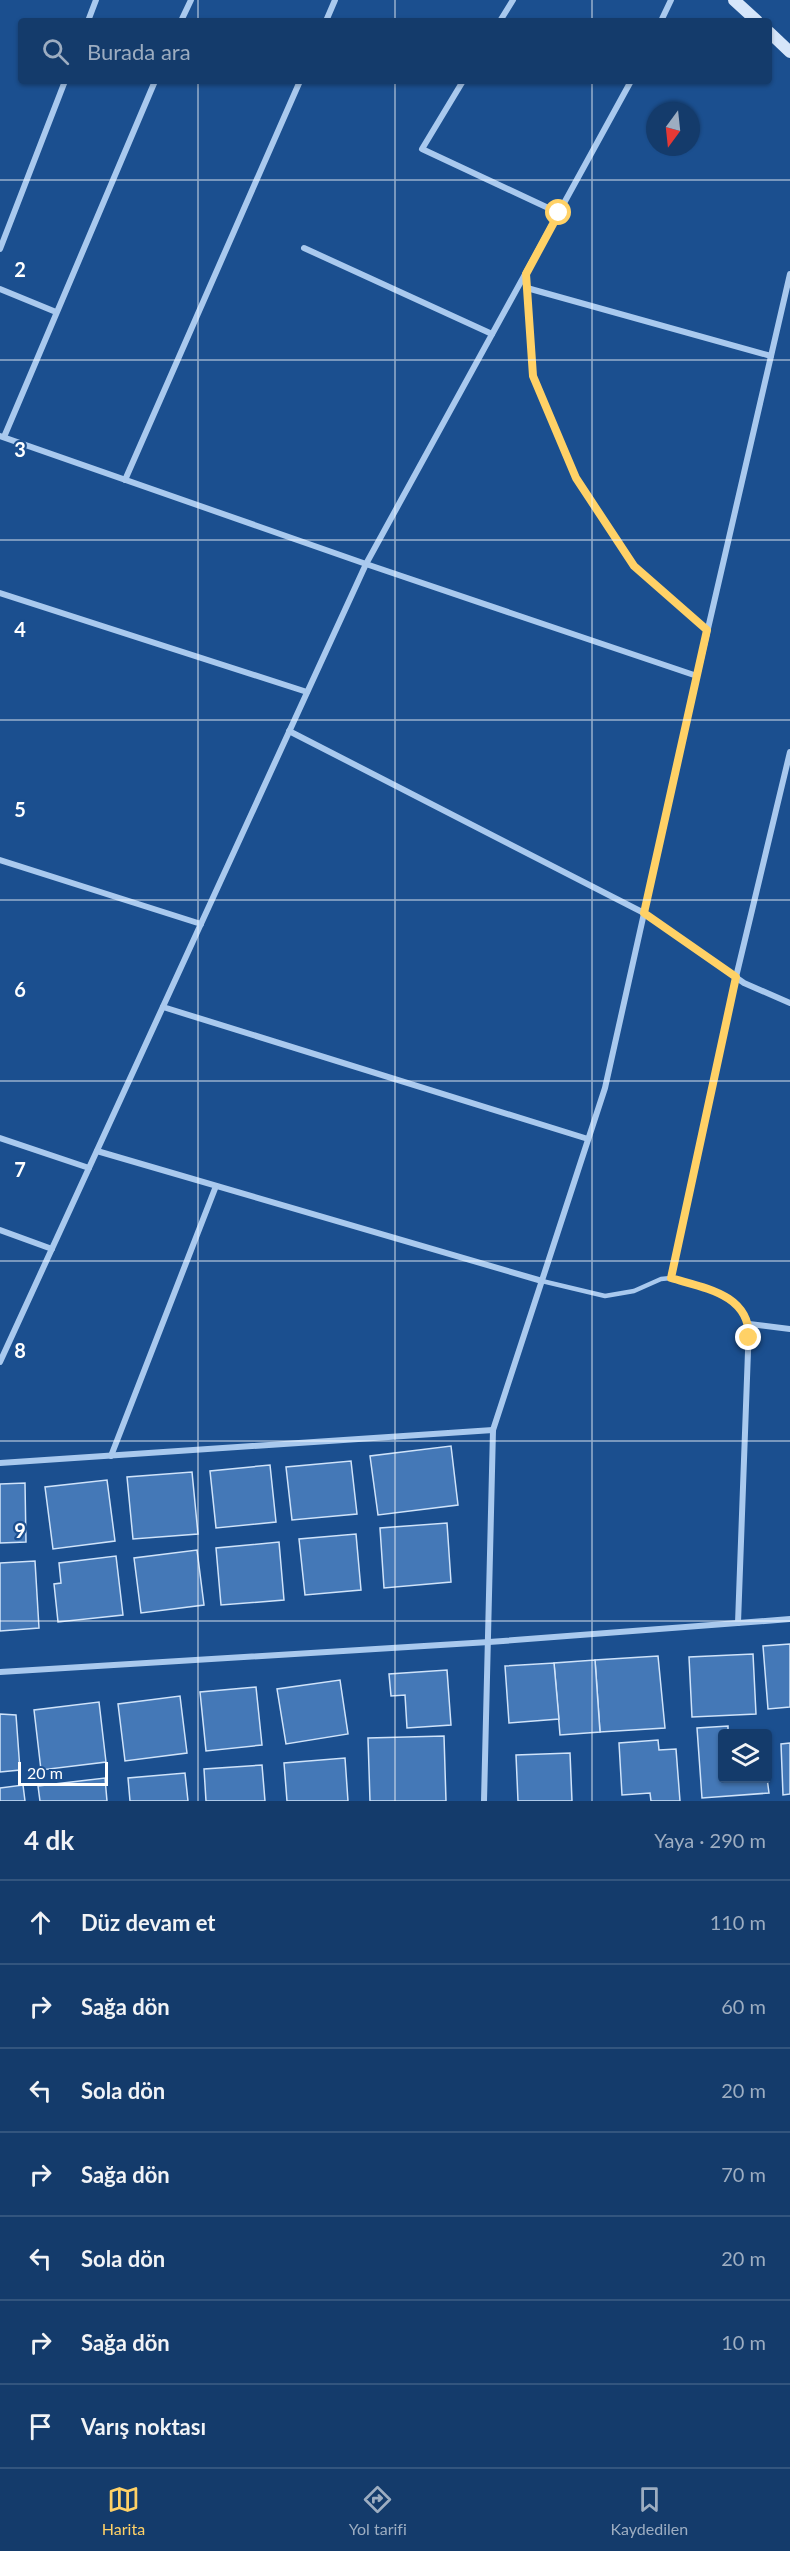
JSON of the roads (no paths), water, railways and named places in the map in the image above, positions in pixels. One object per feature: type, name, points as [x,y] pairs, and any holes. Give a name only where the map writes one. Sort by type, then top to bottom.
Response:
[{"type":"main road","points":[[734,0],[754,18]]},
{"type":"main road","points":[[772,35],[790,52]]},
{"type":"street","points":[[89,18],[96,0]]},
{"type":"street","points":[[182,18],[191,0]]},
{"type":"street","points":[[327,18],[335,0]]},
{"type":"street","points":[[502,18],[513,0]]},
{"type":"street","points":[[662,18],[671,0]]},
{"type":"street","points":[[0,249],[64,84]]},
{"type":"street","points":[[154,84],[2,436],[366,564],[697,675]]},
{"type":"street","points":[[125,480],[299,84]]},
{"type":"street","points":[[461,84],[422,149],[559,213]]},
{"type":"street","points":[[0,1362],[366,564],[629,84]]},
{"type":"street","points":[[304,248],[492,334]]},
{"type":"street","points":[[526,274],[533,376],[576,478],[634,566],[707,630]]},
{"type":"street","points":[[484,1801],[493,1430],[605,1088],[707,630],[790,274]]},
{"type":"street","points":[[527,288],[771,356]]},
{"type":"street","points":[[0,289],[56,312]]},
{"type":"street","points":[[0,593],[307,692]]},
{"type":"street","points":[[289,731],[644,913],[736,977],[790,1004]]},
{"type":"street","points":[[736,977],[790,752]]},
{"type":"street","points":[[0,860],[201,924]]},
{"type":"street","points":[[163,1007],[588,1139]]},
{"type":"street","points":[[0,1138],[89,1168]]},
{"type":"street","points":[[96,1151],[542,1281]]},
{"type":"street","points":[[111,1456],[216,1186]]},
{"type":"street","points":[[0,1230],[52,1249]]},
{"type":"street","points":[[738,1623],[749,1324],[790,1329]]},
{"type":"street","points":[[0,1463],[493,1430]]},
{"type":"street","points":[[0,1672],[489,1642],[790,1618]]},
{"type":"lane","points":[[671,1278],[736,977]]},
{"type":"lane","points":[[542,1281],[605,1296],[634,1291],[661,1279],[671,1278],[720,1293],[736,1303],[749,1324]]}]
